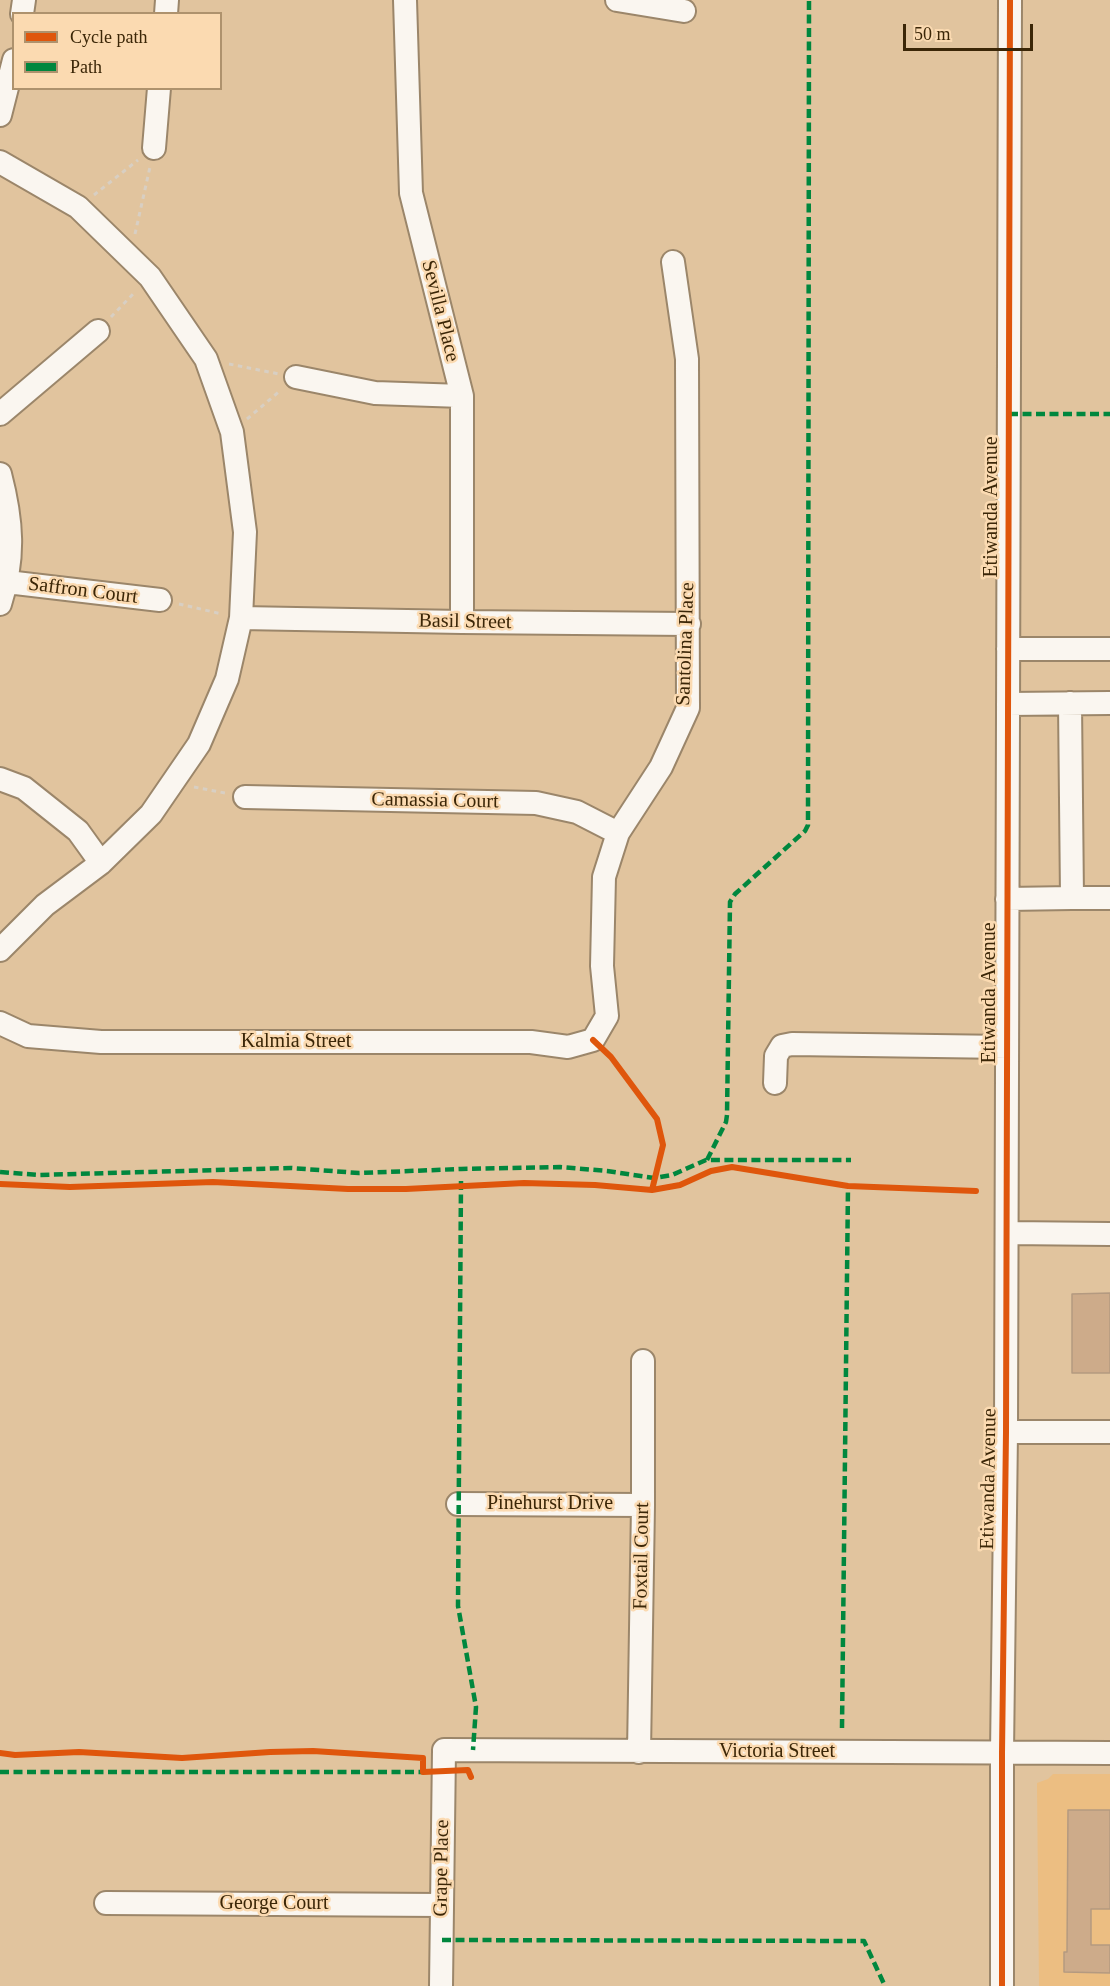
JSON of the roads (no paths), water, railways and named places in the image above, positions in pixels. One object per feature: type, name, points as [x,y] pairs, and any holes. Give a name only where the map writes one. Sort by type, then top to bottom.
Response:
[{"type":"street","name":"Sevilla Place","points":[[405,0],[411,193],[462,396],[462,622]]},
{"type":"street","points":[[618,0],[684,11]]},
{"type":"street","name":"Etiwanda Avenue","points":[[1002,1986],[1007,1233],[1010,0]]},
{"type":"street","points":[[0,115],[12,68]]},
{"type":"street","points":[[154,148],[159,90]]},
{"type":"street","points":[[0,162],[78,207],[150,277],[206,359],[232,432],[245,532],[241,618],[227,679],[199,744],[151,814],[101,863],[45,905],[0,950]]},
{"type":"street","name":"Santolina Place","points":[[593,1041],[607,1016],[602,966],[604,877],[618,833],[661,767],[688,708],[687,359],[674,262]]},
{"type":"street","points":[[0,414],[98,331]]},
{"type":"street","points":[[296,377],[375,393],[462,396]]},
{"type":"street","points":[[0,474],[7,501],[12,541],[7,582],[0,604]]},
{"type":"street","name":"Saffron Court","points":[[7,582],[160,600]]},
{"type":"street","name":"Basil Street","points":[[241,618],[689,624]]},
{"type":"street","points":[[1008,649],[1110,649]]},
{"type":"street","points":[[1008,704],[1110,703]]},
{"type":"street","points":[[1070,704],[1072,898]]},
{"type":"street","points":[[0,779],[24,788],[78,831],[101,863]]},
{"type":"street","name":"Camassia Court","points":[[245,797],[537,803],[577,812],[618,833]]},
{"type":"street","points":[[1007,899],[1110,898]]},
{"type":"street","name":"Kalmia Street","points":[[0,1023],[28,1036],[101,1042],[531,1042],[568,1047],[593,1041]]},
{"type":"street","points":[[775,1083],[776,1056],[782,1046],[792,1044],[1007,1047]]},
{"type":"street","points":[[1007,1233],[1110,1234]]},
{"type":"street","name":"Foxtail Court","points":[[639,1752],[643,1361]]},
{"type":"street","points":[[1006,1432],[1110,1432]]},
{"type":"street","name":"Pinehurst Drive","points":[[458,1504],[643,1505]]},
{"type":"street","name":"Victoria Street","points":[[444,1750],[1110,1753]]},
{"type":"street","name":"Grape Place","points":[[441,1986],[444,1750]]},
{"type":"street","name":"George Court","points":[[105,1903],[442,1905]]}]
